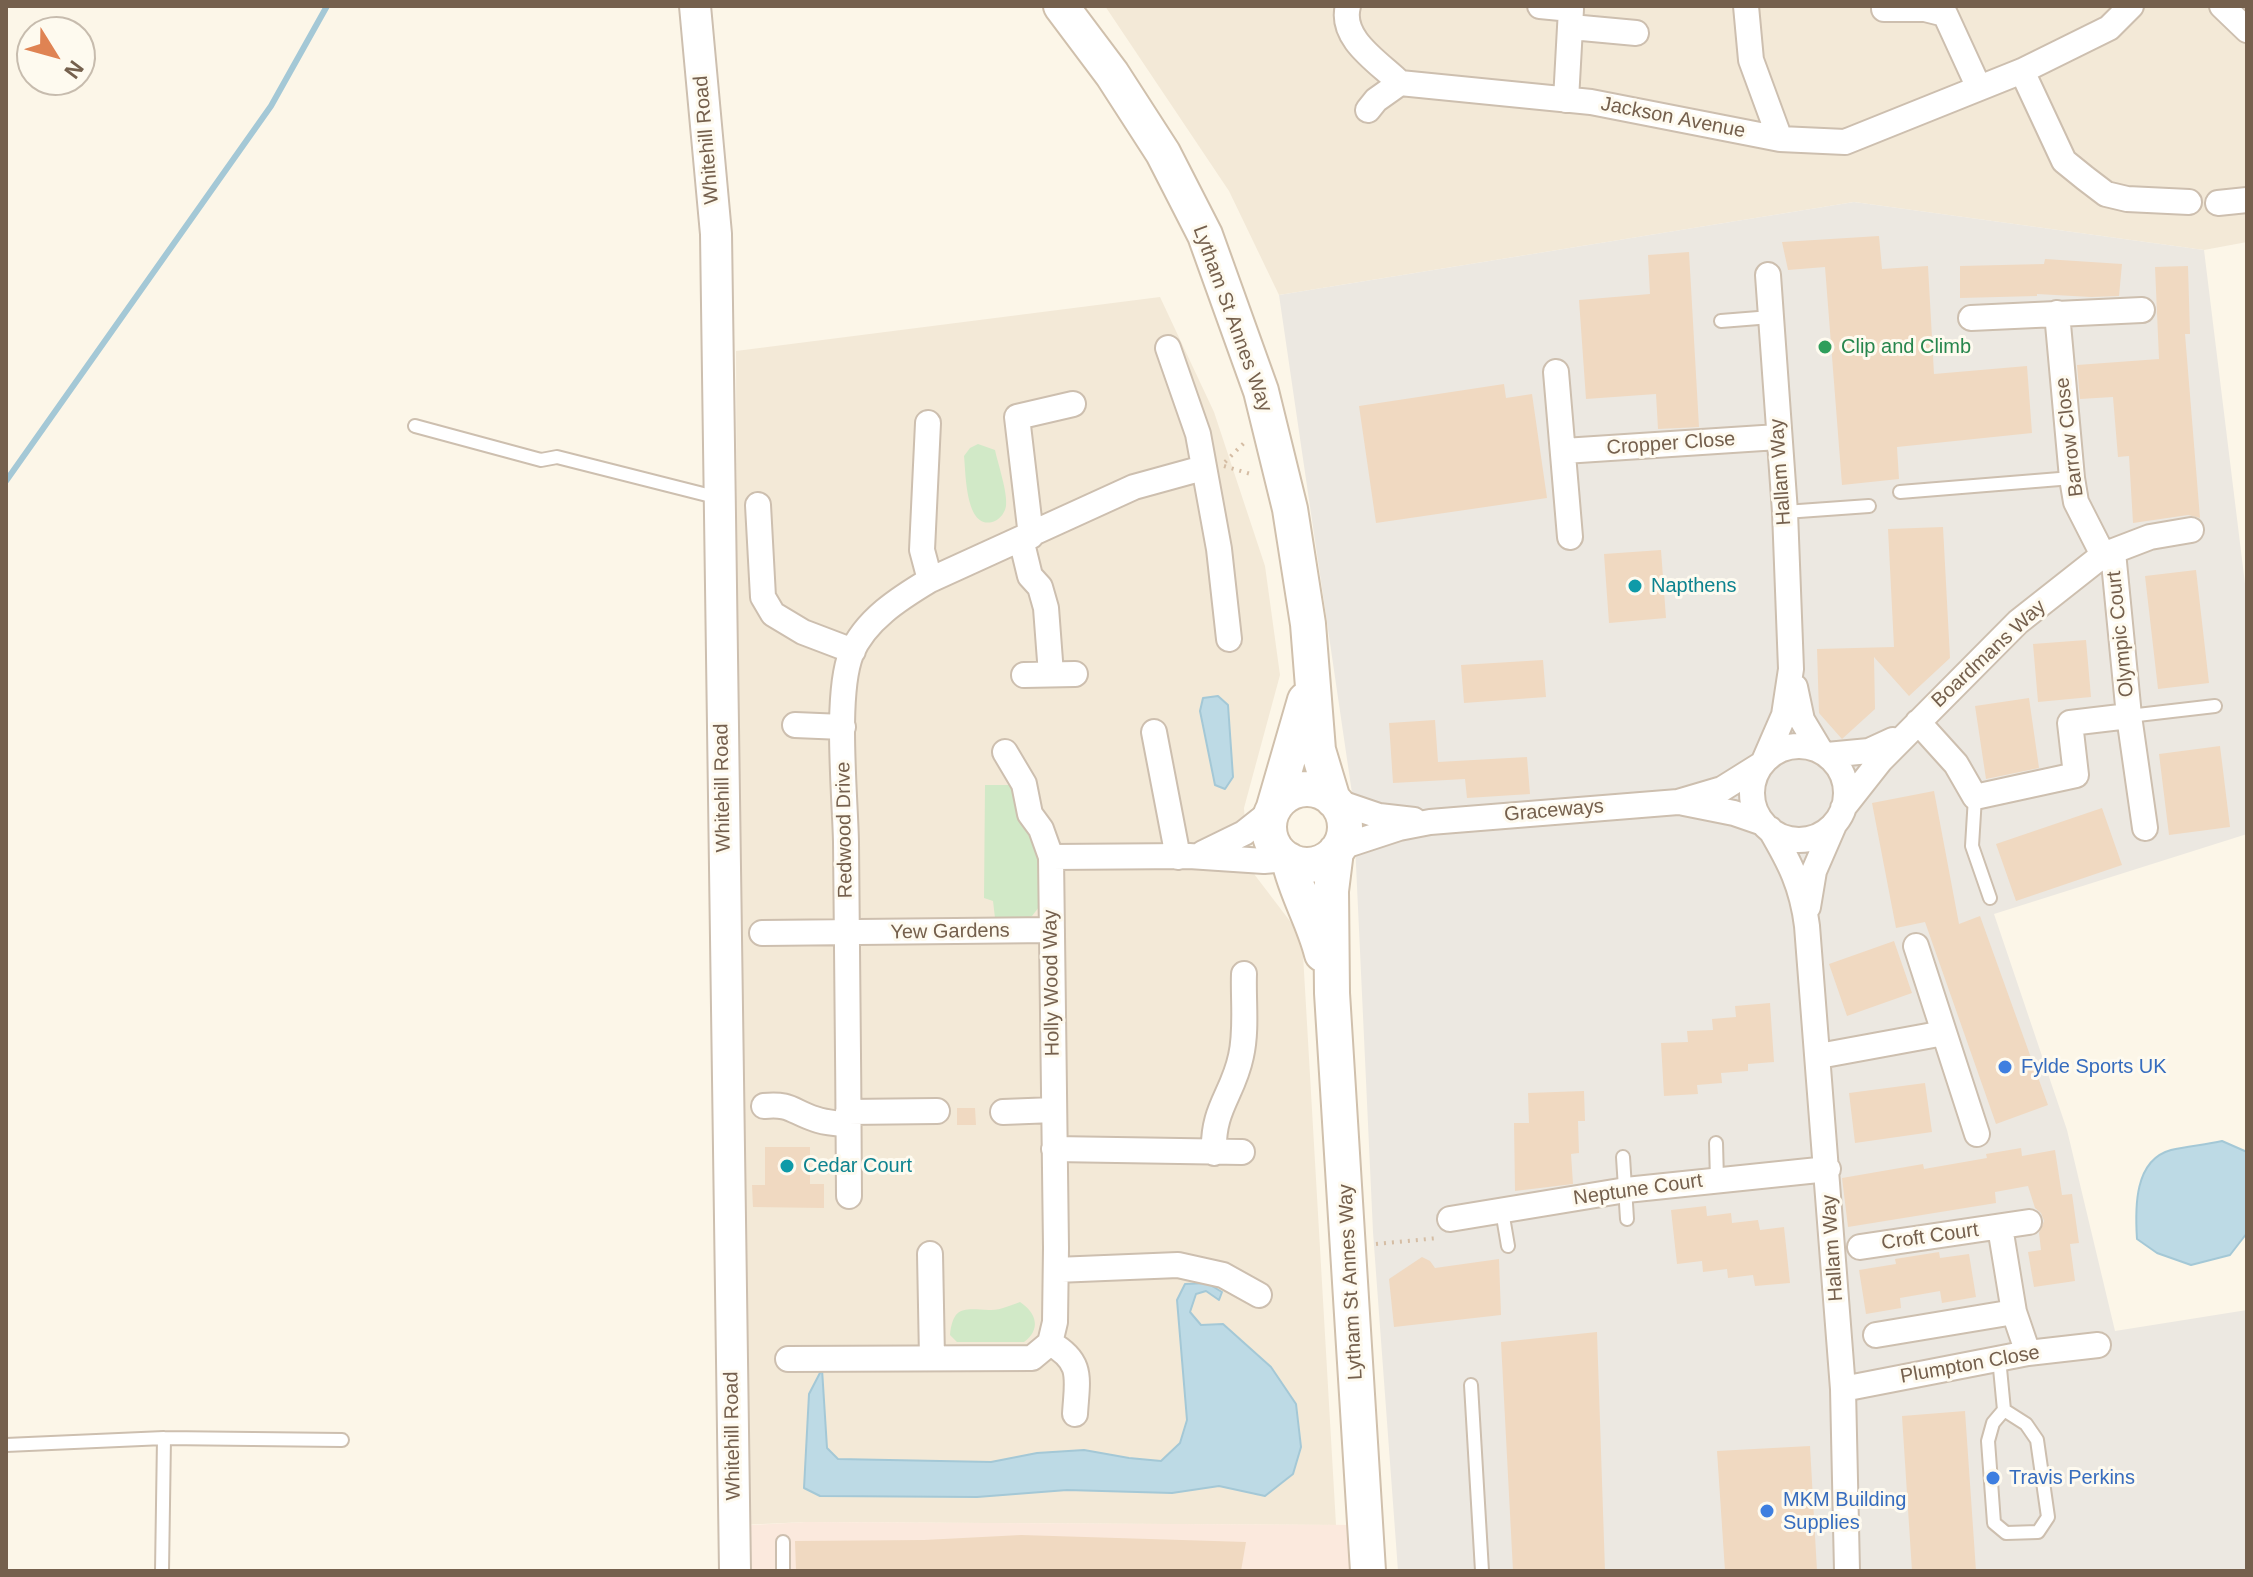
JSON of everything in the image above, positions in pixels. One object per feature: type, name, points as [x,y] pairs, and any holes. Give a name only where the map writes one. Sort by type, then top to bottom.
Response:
[{"type":"main road","name":"Lytham St Annes Way","points":[[1061,6],[1112,74],[1163,153],[1205,235],[1235,315],[1261,391],[1290,509],[1308,624],[1318,750],[1334,800]]},
{"type":"main road","name":"Lytham St Annes Way","points":[[1274,808],[1311,668]]},
{"type":"main road","points":[[1303,789],[1322,792],[1334,800],[1344,823],[1344,836],[1337,849],[1325,860],[1313,864],[1288,860],[1276,849],[1271,839],[1269,824],[1274,808],[1285,796],[1303,789]]},
{"type":"main road","name":"Lytham St Annes Way","points":[[1337,849],[1331,891],[1332,993],[1368,1571]]},
{"type":"main road","name":"Lytham St Annes Way","points":[[1288,860],[1318,939],[1332,993]]},
{"type":"street","name":"Whitehill Road","points":[[695,6],[716,234],[735,1571]]},
{"type":"street","points":[[1348,6],[1346,13],[1356,41],[1400,83],[1376,100],[1368,110]]},
{"type":"street","points":[[1538,6],[1571,9],[1566,100]]},
{"type":"street","name":"Jackson Avenue","points":[[1746,6],[1751,60],[1780,139]]},
{"type":"street","name":"Jackson Avenue","points":[[1400,83],[1591,102],[1780,139],[1845,142],[2022,71],[2109,28],[2131,6]]},
{"type":"street","points":[[2222,6],[2247,30]]},
{"type":"street","points":[[1884,9],[1945,10],[1979,88]]},
{"type":"street","points":[[1571,27],[1636,33]]},
{"type":"street","points":[[2022,71],[2064,161],[2085,178],[2106,194],[2127,199],[2189,202]]},
{"type":"street","points":[[2218,203],[2247,200]]},
{"type":"street","name":"Hallam Way","points":[[1768,275],[1785,512],[1791,669],[1802,720],[1823,753]]},
{"type":"street","points":[[1971,318],[2142,310]]},
{"type":"street","name":"Barrow Close","points":[[2057,313],[2076,502],[2108,554]]},
{"type":"street","points":[[1168,348],[1198,434],[1213,466],[1229,639]]},
{"type":"street","points":[[1556,372],[1570,537]]},
{"type":"street","points":[[1024,675],[1063,674],[1040,587],[1030,576],[1017,417],[1073,404]]},
{"type":"street","points":[[928,423],[922,550],[930,580]]},
{"type":"street","name":"Cropper Close","points":[[1564,451],[1778,437]]},
{"type":"street","name":"Redwood Drive","points":[[848,934],[843,727],[845,673],[853,651],[879,615],[902,596],[930,580],[1134,487],[1213,466]]},
{"type":"street","points":[[758,505],[763,597],[773,614],[803,632],[853,651]]},
{"type":"street","name":"Boardmans Way","points":[[1839,816],[1871,770],[2018,622],[2108,554],[2150,537],[2191,530]]},
{"type":"street","name":"Olympic Court","points":[[2108,554],[2145,828]]},
{"type":"street","name":"Hallam Way","points":[[1763,762],[1784,715],[1791,669]]},
{"type":"street","name":"Olympic Court","points":[[1975,797],[2076,775],[2070,723],[2129,716]]},
{"type":"street","points":[[1918,722],[1956,764],[1975,797]]},
{"type":"street","name":"Boardmans Way","points":[[1823,753],[1869,751],[1888,743],[1918,722]]},
{"type":"street","points":[[795,725],[843,727]]},
{"type":"street","points":[[1154,732],[1183,856]]},
{"type":"street","points":[[1796,746],[1823,753],[1834,761],[1844,779],[1846,798],[1839,816],[1825,832],[1803,839],[1791,839],[1766,826],[1753,800],[1756,775],[1763,762],[1773,753],[1796,746]]},
{"type":"street","name":"Holly Wood Way","points":[[1005,752],[1024,784],[1030,814],[1041,829],[1051,857],[1056,1270],[1055,1322],[1050,1343]]},
{"type":"street","name":"Graceways","points":[[1337,849],[1399,828],[1430,822],[1678,802],[1722,789],[1763,762]]},
{"type":"street","name":"Graceways","points":[[1334,800],[1379,816],[1430,822]]},
{"type":"street","name":"Graceways","points":[[1678,802],[1734,813],[1766,826]]},
{"type":"street","points":[[1183,856],[1229,842],[1257,824],[1274,808]]},
{"type":"street","name":"Hallam Way","points":[[1807,926],[1814,871],[1839,816]]},
{"type":"street","name":"Hallam Way","points":[[1766,826],[1795,872],[1807,926],[1843,1389],[1847,1571]]},
{"type":"street","points":[[1051,857],[1183,856],[1288,860]]},
{"type":"street","name":"Yew Gardens","points":[[762,933],[1052,930]]},
{"type":"street","points":[[848,934],[849,1196]]},
{"type":"street","points":[[1916,946],[1977,1134]]},
{"type":"street","points":[[1214,1153],[1213,1130],[1242,1055],[1244,974]]},
{"type":"street","points":[[1819,1056],[1944,1033]]},
{"type":"street","points":[[764,1106],[780,1104],[815,1119],[937,1111]]},
{"type":"street","points":[[1003,1112],[1054,1110]]},
{"type":"street","points":[[1054,1149],[1242,1152]]},
{"type":"street","name":"Neptune Court","points":[[1450,1219],[1626,1190],[1828,1169]]},
{"type":"street","name":"Croft Court","points":[[1860,1247],[2029,1222]]},
{"type":"street","name":"Croft Court","points":[[2000,1227],[2014,1312],[2028,1353]]},
{"type":"street","points":[[930,1254],[932,1358]]},
{"type":"street","points":[[1056,1270],[1178,1265],[1223,1275],[1259,1295]]},
{"type":"street","points":[[1876,1335],[2014,1312]]},
{"type":"street","points":[[788,1359],[1032,1358],[1050,1343],[1066,1352],[1073,1361],[1078,1378],[1075,1414]]},
{"type":"street","name":"Plumpton Close","points":[[1843,1389],[1999,1358],[2098,1345]]},
{"type":"lane","points":[[1721,321],[1771,317]]},
{"type":"lane","points":[[415,426],[541,460],[557,457],[719,498]]},
{"type":"lane","points":[[1900,492],[2072,478]]},
{"type":"lane","points":[[1785,512],[1869,506]]},
{"type":"lane","points":[[2129,716],[2215,706]]},
{"type":"lane","points":[[1975,797],[1972,846],[1990,898]]},
{"type":"lane","points":[[1716,1143],[1717,1180]]},
{"type":"lane","points":[[1623,1157],[1627,1219]]},
{"type":"lane","points":[[1502,1211],[1508,1246]]},
{"type":"lane","points":[[1999,1358],[2004,1410],[1993,1423],[1988,1441],[1994,1523],[2006,1533],[2038,1532],[2048,1517],[2037,1440],[2026,1424],[2004,1410]]},
{"type":"lane","points":[[1471,1385],[1482,1571]]},
{"type":"lane","points":[[162,1571],[164,1438]]},
{"type":"lane","points":[[6,1445],[164,1438],[342,1440]]},
{"type":"lane","points":[[783,1542],[783,1571]]},
{"type":"path","points":[[1213,466],[1251,435],[1255,449]]},
{"type":"path","points":[[1213,466],[1263,478]]},
{"type":"path","points":[[1349,1247],[1451,1237],[1450,1219]]},
{"type":"shaded area","points":[[1105,6],[2247,6],[2247,242],[2204,250],[1854,202],[1279,295],[1229,191]]},
{"type":"shaded area","points":[[1854,202],[2204,250],[2247,600],[2247,834],[1994,914],[2067,1130],[2115,1331],[2247,1310],[2247,1571],[1398,1571],[1373,1232],[1353,800],[1279,295]]},
{"type":"shaded area","points":[[1160,297],[1214,412],[1265,566],[1280,675],[1244,808],[1248,866],[1302,937],[1336,1525],[806,1522],[740,1525],[736,351]]},
{"type":"shaded area","points":[[806,1522],[1365,1525],[1368,1571],[735,1571],[734,1526]]},
{"type":"green space","points":[[978,444],[995,450],[1004,486],[1005,508],[995,521],[985,522],[978,518],[969,499],[964,456]]},
{"type":"green space","points":[[985,785],[1009,785],[1016,789],[1040,839],[1039,907],[1026,918],[995,918],[993,901],[984,898]]},
{"type":"green space","points":[[1020,1302],[1030,1311],[1035,1322],[1033,1332],[1024,1342],[957,1342],[950,1335],[954,1318],[962,1311],[997,1310]]},
{"type":"water","points":[[1218,696],[1228,705],[1233,777],[1225,789],[1215,785],[1200,711],[1203,698]]},
{"type":"water","points":[[2222,1141],[2247,1152],[2247,1233],[2230,1255],[2191,1265],[2157,1253],[2137,1239],[2139,1187],[2150,1164],[2159,1155],[2171,1150]]},
{"type":"water","points":[[1207,1283],[1222,1292],[1219,1300],[1206,1291],[1196,1294],[1190,1312],[1201,1325],[1223,1324],[1271,1367],[1296,1404],[1301,1447],[1293,1474],[1265,1496],[1219,1486],[1172,1493],[1067,1490],[977,1497],[820,1496],[804,1488],[809,1394],[822,1369],[827,1448],[838,1459],[991,1462],[1037,1453],[1084,1450],[1161,1461],[1180,1443],[1187,1420],[1177,1300],[1185,1284]]},
{"type":"building","points":[[1879,236],[1882,269],[1928,266],[1934,374],[2027,366],[2032,433],[1897,447],[1899,479],[1842,485],[1825,267],[1788,270],[1782,242]]},
{"type":"building","points":[[1689,252],[1699,427],[1658,429],[1656,394],[1586,399],[1579,300],[1650,294],[1648,255]]},
{"type":"building","points":[[2045,259],[2122,264],[2119,296],[2037,294],[1960,298],[1960,266],[2044,264]]},
{"type":"building","points":[[2188,266],[2190,334],[2185,334],[2200,518],[2188,515],[2133,523],[2129,456],[2118,457],[2113,397],[2080,399],[2077,365],[2159,359],[2155,267]]},
{"type":"building","points":[[1504,384],[1506,398],[1532,394],[1547,498],[1376,523],[1359,406]]},
{"type":"building","points":[[1943,527],[1950,658],[1909,696],[1874,657],[1875,709],[1842,739],[1819,713],[1817,649],[1894,647],[1888,529]]},
{"type":"building","name":"Napthens","points":[[1661,550],[1666,618],[1609,623],[1604,554]]},
{"type":"building","points":[[2196,570],[2209,683],[2158,689],[2145,576]]},
{"type":"building","points":[[2086,640],[2091,697],[2038,702],[2033,644]]},
{"type":"building","points":[[1543,660],[1546,697],[1464,703],[1461,665]]},
{"type":"building","points":[[2029,698],[2039,768],[1986,779],[1975,706]]},
{"type":"building","points":[[1435,720],[1438,762],[1527,757],[1530,794],[1467,798],[1465,779],[1393,783],[1389,723]]},
{"type":"building","points":[[2220,746],[2230,827],[2169,835],[2159,754]]},
{"type":"building","points":[[1934,791],[1959,924],[1980,916],[2048,1105],[1996,1124],[1925,922],[1896,928],[1872,803]]},
{"type":"building","points":[[2102,808],[2122,865],[2016,901],[1996,844]]},
{"type":"building","points":[[1894,941],[1912,993],[1847,1016],[1829,964]]},
{"type":"building","points":[[1770,1003],[1774,1062],[1748,1064],[1748,1071],[1721,1073],[1722,1083],[1697,1085],[1698,1094],[1664,1096],[1661,1043],[1688,1042],[1687,1031],[1713,1030],[1712,1019],[1736,1017],[1735,1006]]},
{"type":"building","points":[[1925,1083],[1932,1132],[1855,1143],[1849,1093]]},
{"type":"building","points":[[1584,1091],[1585,1121],[1578,1121],[1579,1153],[1571,1154],[1573,1184],[1515,1191],[1514,1123],[1529,1123],[1528,1093]]},
{"type":"building","points":[[957,1108],[975,1108],[976,1125],[957,1125]]},
{"type":"building","name":"Cedar Court","points":[[765,1147],[810,1147],[810,1184],[824,1184],[824,1208],[753,1207],[752,1185],[765,1185]]},
{"type":"building","points":[[2021,1148],[2022,1156],[2055,1150],[2062,1195],[2072,1194],[2079,1243],[2070,1244],[2075,1281],[2034,1287],[2028,1252],[2041,1250],[2039,1233],[2044,1221],[2035,1208],[2028,1186],[1995,1192],[1996,1203],[1848,1227],[1842,1178],[1923,1164],[1924,1169],[1987,1158],[1986,1154]]},
{"type":"building","points":[[1706,1206],[1707,1216],[1731,1213],[1732,1223],[1758,1220],[1760,1230],[1784,1227],[1790,1283],[1755,1286],[1753,1275],[1728,1278],[1727,1269],[1703,1272],[1702,1261],[1677,1264],[1671,1210]]},
{"type":"building","points":[[1939,1252],[1940,1258],[1969,1254],[1976,1297],[1942,1303],[1940,1291],[1900,1298],[1901,1308],[1866,1314],[1859,1270],[1896,1264],[1895,1259]]},
{"type":"building","points":[[1422,1257],[1435,1268],[1499,1259],[1501,1315],[1394,1327],[1389,1279]]},
{"type":"building","points":[[1597,1332],[1605,1571],[1513,1571],[1501,1342]]},
{"type":"building","points":[[1965,1411],[1976,1571],[1912,1571],[1902,1416]]},
{"type":"building","name":"MKM Building Supplies","points":[[1810,1446],[1817,1571],[1725,1571],[1717,1451]]},
{"type":"building","points":[[1021,1535],[1246,1542],[1241,1571],[796,1571],[795,1541],[924,1540]]},
{"type":"waterway","points":[[6,481],[271,106],[327,6]]},
{"type":"place","name":"Clip and Climb","points":[[1825,347]]},
{"type":"place","name":"Napthens","points":[[1635,586]]},
{"type":"place","name":"Fylde Sports UK","points":[[2005,1067]]},
{"type":"place","name":"Cedar Court","points":[[787,1166]]},
{"type":"place","name":"Travis Perkins","points":[[1993,1478]]},
{"type":"place","name":"MKM Building Supplies","points":[[1767,1511]]}]
